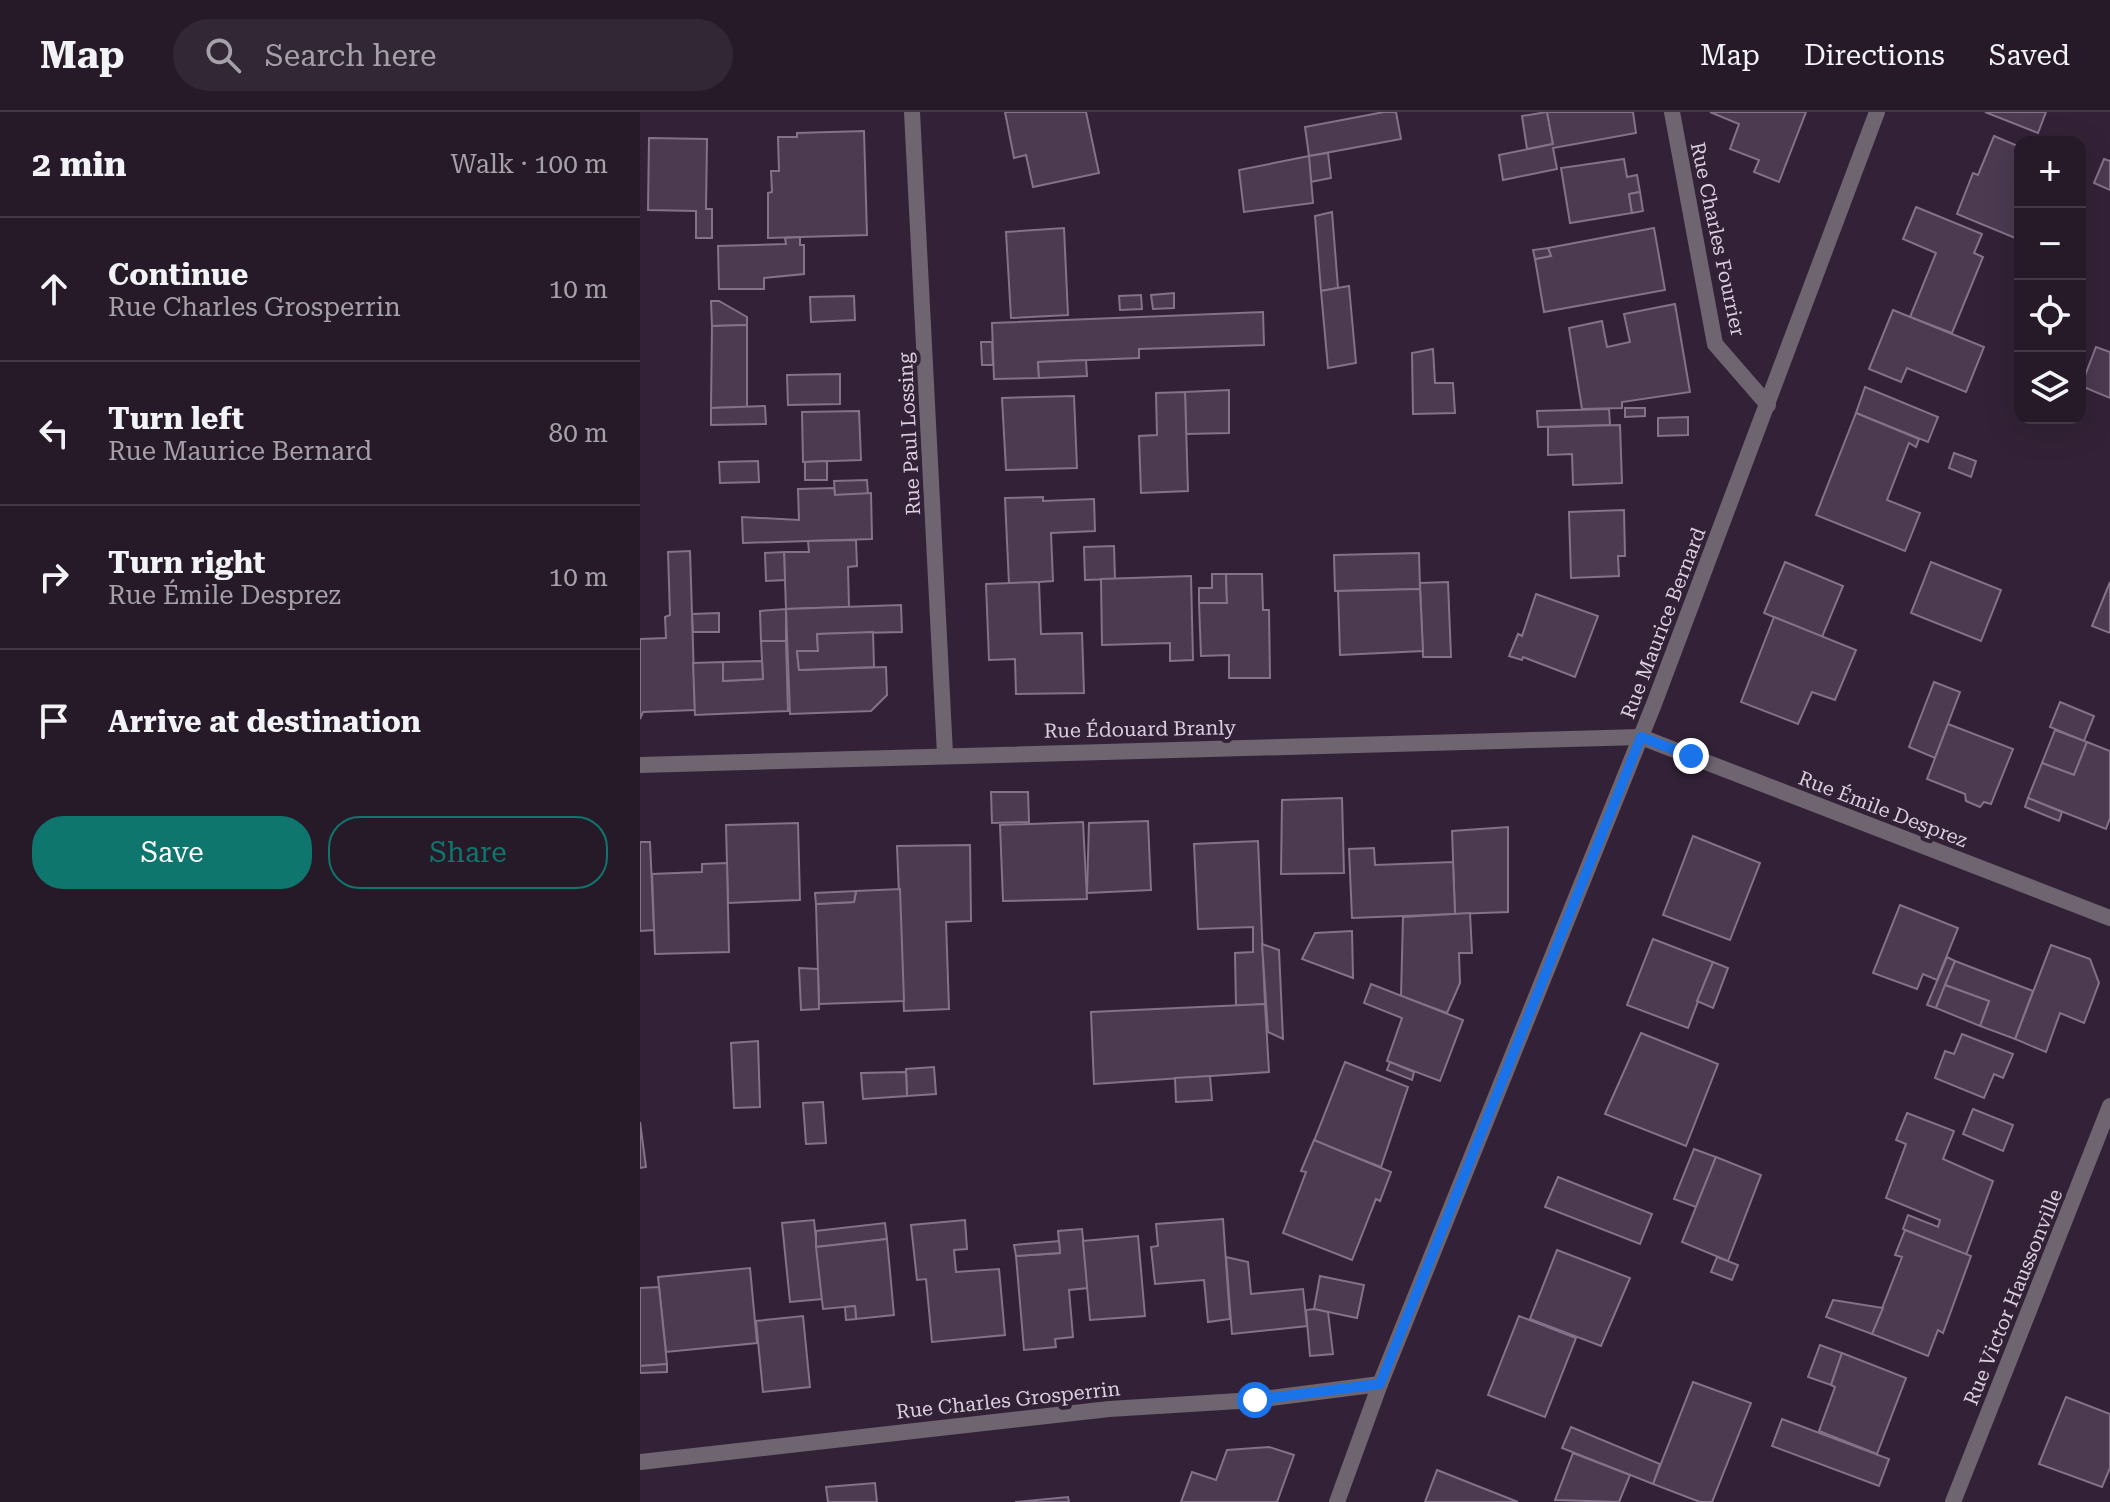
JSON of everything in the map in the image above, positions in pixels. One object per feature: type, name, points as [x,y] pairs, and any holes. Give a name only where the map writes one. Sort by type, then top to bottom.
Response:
[{"type":"street","name":"Rue Paul Lossing","points":[[912,112],[945,754]]},
{"type":"street","name":"Rue Charles Fourrier","points":[[1672,112],[1715,344],[1768,405]]},
{"type":"street","name":"Rue Maurice Bernard","points":[[1337,1502],[1380,1384],[1641,737],[1877,112]]},
{"type":"street","name":"Rue Édouard Branly","points":[[640,765],[945,754],[1641,737]]},
{"type":"street","name":"Rue Émile Desprez","points":[[1641,737],[2110,918]]},
{"type":"street","name":"Rue Victor Haussonville","points":[[1953,1502],[2110,1106]]},
{"type":"street","name":"Rue Charles Grosperrin","points":[[640,1462],[1109,1409],[1255,1400],[1380,1384]]},
{"type":"building","points":[[1005,112],[1086,112],[1099,173],[1033,187],[1026,155],[1014,158]]},
{"type":"building","points":[[1396,112],[1401,139],[1309,156],[1305,127]]},
{"type":"building","points":[[1547,112],[1553,144],[1527,149],[1522,116]]},
{"type":"building","points":[[1547,112],[1633,112],[1636,133],[1553,148],[1557,169],[1503,180],[1499,155],[1553,144]]},
{"type":"building","points":[[1710,112],[1806,112],[1779,182],[1754,172],[1759,160],[1730,149],[1739,124]]},
{"type":"building","points":[[1985,112],[2046,112],[2038,133]]},
{"type":"building","points":[[864,131],[867,235],[768,238],[768,193],[772,192],[771,171],[779,171],[778,137],[797,137],[797,133]]},
{"type":"building","points":[[1994,136],[2014,144],[2014,238],[1957,214],[1973,173],[1978,175]]},
{"type":"building","points":[[649,138],[707,139],[706,209],[712,209],[712,238],[696,238],[696,211],[648,210]]},
{"type":"building","points":[[1328,153],[1331,178],[1310,182],[1309,156]]},
{"type":"building","points":[[1309,156],[1313,203],[1244,212],[1239,170]]},
{"type":"building","points":[[1624,159],[1627,177],[1637,175],[1640,192],[1629,194],[1632,213],[1570,223],[1561,168]]},
{"type":"building","points":[[2104,159],[2110,161],[2110,190],[2094,183]]},
{"type":"building","points":[[1640,192],[1643,211],[1632,213],[1629,194]]},
{"type":"building","points":[[1916,207],[1982,234],[1974,253],[1983,257],[1952,333],[1910,317],[1936,253],[1903,239]]},
{"type":"building","points":[[1332,212],[1338,288],[1321,291],[1315,216]]},
{"type":"building","points":[[1064,228],[1068,315],[1011,318],[1006,232]]},
{"type":"building","points":[[1654,228],[1665,290],[1544,312],[1535,259],[1551,256],[1548,248]]},
{"type":"building","points":[[800,237],[800,245],[804,245],[804,274],[764,278],[764,289],[719,289],[718,246],[786,244],[785,238]]},
{"type":"building","points":[[1548,248],[1551,256],[1535,259],[1533,250]]},
{"type":"building","points":[[1349,286],[1356,363],[1328,368],[1321,291]]},
{"type":"building","points":[[1174,293],[1174,308],[1153,309],[1151,295]]},
{"type":"building","points":[[1141,295],[1142,309],[1120,310],[1119,296]]},
{"type":"building","points":[[854,296],[855,320],[811,322],[810,297]]},
{"type":"building","points":[[711,301],[719,301],[747,317],[747,325],[712,326]]},
{"type":"building","points":[[1675,304],[1690,392],[1622,402],[1622,408],[1582,409],[1569,328],[1602,321],[1607,347],[1630,342],[1624,314]]},
{"type":"building","points":[[1893,310],[1984,347],[1966,392],[1907,368],[1901,382],[1869,369]]},
{"type":"building","points":[[1263,312],[1264,345],[1139,349],[1139,358],[1038,362],[1039,378],[994,379],[992,323]]},
{"type":"building","points":[[747,325],[747,407],[711,408],[712,326]]},
{"type":"building","points":[[981,342],[992,342],[993,365],[982,365]]},
{"type":"building","points":[[2096,347],[2110,352],[2110,398],[2086,388],[2086,373]]},
{"type":"building","points":[[1433,349],[1435,383],[1453,383],[1455,413],[1413,414],[1412,353]]},
{"type":"building","points":[[1086,360],[1087,376],[1039,378],[1038,362]]},
{"type":"building","points":[[840,374],[840,404],[788,405],[787,375]]},
{"type":"building","points":[[1865,387],[1938,417],[1928,442],[1856,413]]},
{"type":"building","points":[[1229,390],[1229,433],[1186,434],[1185,392]]},
{"type":"building","points":[[1185,392],[1188,491],[1141,493],[1139,436],[1157,435],[1156,393]]},
{"type":"building","points":[[1074,396],[1077,468],[1006,470],[1002,398]]},
{"type":"building","points":[[765,406],[766,424],[711,425],[711,408]]},
{"type":"building","points":[[1625,408],[1645,408],[1645,416],[1625,417]]},
{"type":"building","points":[[1609,409],[1610,425],[1538,427],[1537,411]]},
{"type":"building","points":[[859,411],[861,460],[803,462],[802,412]]},
{"type":"building","points":[[1856,413],[1919,439],[1916,447],[1909,443],[1887,500],[1920,513],[1905,551],[1816,515]]},
{"type":"building","points":[[1688,417],[1688,435],[1658,436],[1658,418]]},
{"type":"building","points":[[1620,425],[1622,483],[1573,485],[1572,454],[1548,455],[1548,427]]},
{"type":"building","points":[[1954,453],[1976,461],[1971,477],[1949,468]]},
{"type":"building","points":[[758,461],[759,482],[720,483],[719,462]]},
{"type":"building","points":[[827,461],[827,480],[805,480],[805,462]]},
{"type":"building","points":[[867,480],[868,494],[835,495],[834,481]]},
{"type":"building","points":[[834,488],[835,495],[871,493],[872,539],[743,543],[742,517],[799,520],[798,489]]},
{"type":"building","points":[[1043,497],[1043,501],[1094,499],[1095,531],[1051,533],[1053,581],[1009,584],[1005,498]]},
{"type":"building","points":[[1624,510],[1625,556],[1618,556],[1619,576],[1571,578],[1569,512]]},
{"type":"building","points":[[856,540],[857,566],[848,567],[849,607],[786,609],[784,552],[809,552],[808,541]]},
{"type":"building","points":[[1114,546],[1115,579],[1085,580],[1084,547]]},
{"type":"building","points":[[690,551],[695,710],[643,712],[640,719],[640,639],[666,638],[665,617],[670,615],[668,552]]},
{"type":"building","points":[[784,552],[785,580],[766,581],[765,553]]},
{"type":"building","points":[[1419,553],[1420,589],[1335,591],[1334,555]]},
{"type":"building","points":[[1785,562],[1843,586],[1822,637],[1764,613]]},
{"type":"building","points":[[1931,562],[2001,590],[1981,641],[1911,613]]},
{"type":"building","points":[[1212,574],[1226,574],[1227,603],[1199,603],[1199,588],[1212,588]]},
{"type":"building","points":[[1226,574],[1262,574],[1263,610],[1269,610],[1270,678],[1229,678],[1229,655],[1201,656],[1199,603],[1227,603]]},
{"type":"building","points":[[1191,576],[1193,660],[1170,661],[1170,643],[1102,645],[1101,579]]},
{"type":"building","points":[[1039,582],[1041,634],[1082,633],[1084,693],[1016,694],[1015,659],[989,660],[986,584]]},
{"type":"building","points":[[1448,582],[1451,657],[1423,657],[1420,583]]},
{"type":"building","points":[[2110,582],[2110,633],[2092,626]]},
{"type":"building","points":[[1420,589],[1423,651],[1340,655],[1338,591]]},
{"type":"building","points":[[1536,594],[1598,616],[1575,677],[1523,657],[1522,660],[1509,656],[1518,634],[1522,636]]},
{"type":"building","points":[[901,605],[902,632],[817,634],[818,651],[797,651],[799,670],[886,667],[887,695],[871,711],[790,714],[786,609]]},
{"type":"building","points":[[786,609],[786,641],[761,641],[760,611]]},
{"type":"building","points":[[719,613],[719,632],[693,632],[692,614]]},
{"type":"building","points":[[1774,617],[1856,650],[1835,700],[1812,692],[1798,724],[1741,702]]},
{"type":"building","points":[[873,632],[874,667],[799,670],[797,651],[818,651],[817,634]]},
{"type":"building","points":[[761,641],[786,641],[788,711],[695,715],[693,663],[723,662],[723,681],[763,679]]},
{"type":"building","points":[[762,661],[763,679],[723,681],[723,662]]},
{"type":"building","points":[[1934,682],[1960,692],[1935,758],[1909,747]]},
{"type":"building","points":[[2060,702],[2094,716],[2084,741],[2050,727]]},
{"type":"building","points":[[1948,724],[2013,749],[1991,804],[1984,802],[1980,807],[1966,801],[1965,794],[1927,779]]},
{"type":"building","points":[[2055,730],[2087,742],[2074,775],[2042,763]]},
{"type":"building","points":[[2087,742],[2110,751],[2110,818],[2106,829],[2028,798],[2042,763],[2074,775]]},
{"type":"building","points":[[991,792],[1028,792],[1029,822],[992,823]]},
{"type":"building","points":[[1342,798],[1344,873],[1281,874],[1282,800]]},
{"type":"building","points":[[2028,798],[2062,812],[2059,821],[2025,807]]},
{"type":"building","points":[[1148,821],[1151,890],[1087,893],[1089,823]]},
{"type":"building","points":[[1083,822],[1087,899],[1003,901],[1000,825]]},
{"type":"building","points":[[798,823],[800,900],[728,903],[726,825]]},
{"type":"building","points":[[1508,827],[1508,912],[1455,914],[1452,831]]},
{"type":"building","points":[[1693,836],[1760,863],[1730,940],[1663,915]]},
{"type":"building","points":[[1258,841],[1265,1004],[1236,1006],[1235,953],[1253,952],[1253,927],[1198,929],[1194,844]]},
{"type":"building","points":[[640,842],[650,842],[654,930],[640,931]]},
{"type":"building","points":[[970,845],[971,921],[946,922],[949,1009],[904,1011],[897,846]]},
{"type":"building","points":[[1374,848],[1375,865],[1453,862],[1455,914],[1352,918],[1349,849]]},
{"type":"building","points":[[727,863],[729,952],[655,954],[652,874],[702,872],[702,864]]},
{"type":"building","points":[[900,889],[904,1001],[819,1004],[816,904],[854,902],[856,891]]},
{"type":"building","points":[[856,891],[854,902],[816,904],[815,893]]},
{"type":"building","points":[[1900,905],[1958,928],[1937,980],[1923,974],[1917,989],[1873,973]]},
{"type":"building","points":[[1470,913],[1472,953],[1459,953],[1460,983],[1447,1013],[1401,996],[1403,917]]},
{"type":"building","points":[[1352,931],[1353,978],[1302,959],[1315,933]]},
{"type":"building","points":[[1653,939],[1713,962],[1688,1028],[1627,1005]]},
{"type":"building","points":[[1262,944],[1279,950],[1283,1039],[1268,1032]]},
{"type":"building","points":[[2051,945],[2090,959],[2099,983],[2084,1023],[2060,1013],[2046,1052],[2015,1039]]},
{"type":"building","points":[[1947,957],[1955,961],[1936,1008],[1927,1005]]},
{"type":"building","points":[[1955,961],[2033,991],[2015,1039],[1980,1026],[1989,1001],[1945,985]]},
{"type":"building","points":[[1713,962],[1728,968],[1713,1008],[1697,1001]]},
{"type":"building","points":[[799,968],[818,969],[819,1009],[801,1010]]},
{"type":"building","points":[[1371,984],[1463,1020],[1440,1081],[1387,1061],[1402,1018],[1364,1003]]},
{"type":"building","points":[[1945,985],[1989,1001],[1980,1026],[1936,1008]]},
{"type":"building","points":[[1265,1004],[1269,1072],[1094,1084],[1091,1012]]},
{"type":"building","points":[[1641,1033],[1718,1064],[1686,1146],[1605,1114]]},
{"type":"building","points":[[1962,1034],[2013,1054],[2003,1078],[1994,1074],[1984,1098],[1935,1078],[1945,1051],[1954,1054]]},
{"type":"building","points":[[758,1041],[760,1107],[734,1108],[731,1043]]},
{"type":"building","points":[[1345,1062],[1408,1087],[1381,1167],[1314,1141]]},
{"type":"building","points":[[1390,1062],[1414,1072],[1412,1080],[1387,1070]]},
{"type":"building","points":[[934,1067],[936,1094],[907,1096],[906,1069]]},
{"type":"building","points":[[906,1072],[907,1096],[863,1099],[861,1073]]},
{"type":"building","points":[[1210,1076],[1212,1100],[1176,1102],[1175,1078]]},
{"type":"building","points":[[823,1102],[826,1143],[806,1144],[803,1103]]},
{"type":"building","points":[[1973,1109],[2013,1125],[2003,1151],[1963,1134]]},
{"type":"building","points":[[1907,1113],[1954,1131],[1943,1159],[1993,1181],[1966,1255],[1903,1229],[1908,1215],[1938,1227],[1940,1220],[1886,1198],[1906,1144],[1896,1140]]},
{"type":"building","points":[[640,1122],[646,1167],[640,1168]]},
{"type":"building","points":[[1314,1140],[1391,1172],[1380,1201],[1376,1199],[1352,1260],[1283,1233],[1306,1172],[1301,1171]]},
{"type":"building","points":[[1694,1149],[1716,1157],[1696,1207],[1674,1199]]},
{"type":"building","points":[[1716,1157],[1761,1175],[1728,1261],[1682,1242]]},
{"type":"building","points":[[1558,1177],[1652,1214],[1640,1244],[1545,1207]]},
{"type":"building","points":[[1223,1219],[1230,1319],[1208,1322],[1204,1280],[1155,1284],[1151,1247],[1158,1246],[1156,1224]]},
{"type":"building","points":[[814,1220],[822,1299],[790,1302],[782,1223]]},
{"type":"building","points":[[965,1220],[967,1249],[954,1250],[956,1272],[999,1269],[1005,1335],[932,1342],[926,1279],[917,1280],[911,1225]]},
{"type":"building","points":[[885,1223],[887,1239],[816,1247],[816,1231]]},
{"type":"building","points":[[1082,1229],[1088,1288],[1069,1290],[1073,1337],[1055,1339],[1056,1347],[1024,1350],[1016,1256],[1060,1253],[1058,1231]]},
{"type":"building","points":[[1905,1230],[1971,1256],[1943,1333],[1938,1330],[1928,1356],[1872,1334],[1902,1257],[1895,1255]]},
{"type":"building","points":[[1138,1236],[1145,1316],[1090,1320],[1083,1241]]},
{"type":"building","points":[[887,1239],[894,1315],[856,1319],[855,1306],[823,1309],[816,1247]]},
{"type":"building","points":[[1059,1241],[1060,1253],[1016,1256],[1014,1245]]},
{"type":"building","points":[[1557,1250],[1630,1278],[1601,1346],[1530,1319]]},
{"type":"building","points":[[1226,1257],[1248,1262],[1251,1294],[1303,1289],[1307,1326],[1232,1334]]},
{"type":"building","points":[[1717,1257],[1738,1265],[1732,1280],[1711,1272]]},
{"type":"building","points":[[750,1268],[757,1343],[666,1352],[658,1277]]},
{"type":"building","points":[[1320,1276],[1364,1285],[1357,1318],[1314,1309]]},
{"type":"building","points":[[659,1287],[667,1364],[640,1366],[640,1288]]},
{"type":"building","points":[[1833,1300],[1883,1308],[1872,1334],[1826,1317]]},
{"type":"building","points":[[855,1306],[856,1319],[846,1320],[845,1307]]},
{"type":"building","points":[[1306,1310],[1328,1312],[1333,1354],[1310,1356]]},
{"type":"building","points":[[803,1316],[810,1387],[763,1392],[756,1321]]},
{"type":"building","points":[[1519,1316],[1576,1338],[1545,1417],[1488,1395]]},
{"type":"building","points":[[1820,1345],[1842,1353],[1831,1385],[1808,1377]]},
{"type":"building","points":[[1842,1353],[1906,1378],[1877,1454],[1819,1431],[1835,1387],[1831,1385]]},
{"type":"building","points":[[667,1364],[667,1372],[640,1373],[640,1366]]},
{"type":"building","points":[[1693,1382],[1751,1403],[1712,1502],[1700,1502],[1653,1484]]},
{"type":"building","points":[[2066,1397],[2110,1414],[2110,1468],[2102,1487],[2039,1464]]},
{"type":"building","points":[[1782,1419],[1889,1459],[1879,1486],[1772,1446]]},
{"type":"building","points":[[1571,1427],[1660,1464],[1653,1484],[1562,1448]]},
{"type":"building","points":[[1269,1447],[1294,1455],[1277,1502],[1181,1502],[1192,1472],[1216,1480],[1227,1450]]},
{"type":"building","points":[[1573,1453],[1630,1475],[1619,1502],[1555,1500]]},
{"type":"building","points":[[1437,1470],[1518,1502],[1425,1502]]},
{"type":"building","points":[[875,1483],[877,1502],[828,1502],[826,1487]]},
{"type":"building","points":[[1068,1497],[1069,1502],[1015,1502]]},
{"type":"route","points":[[1255,1400],[1346,1391],[1380,1384],[1641,737],[1691,756]]}]
